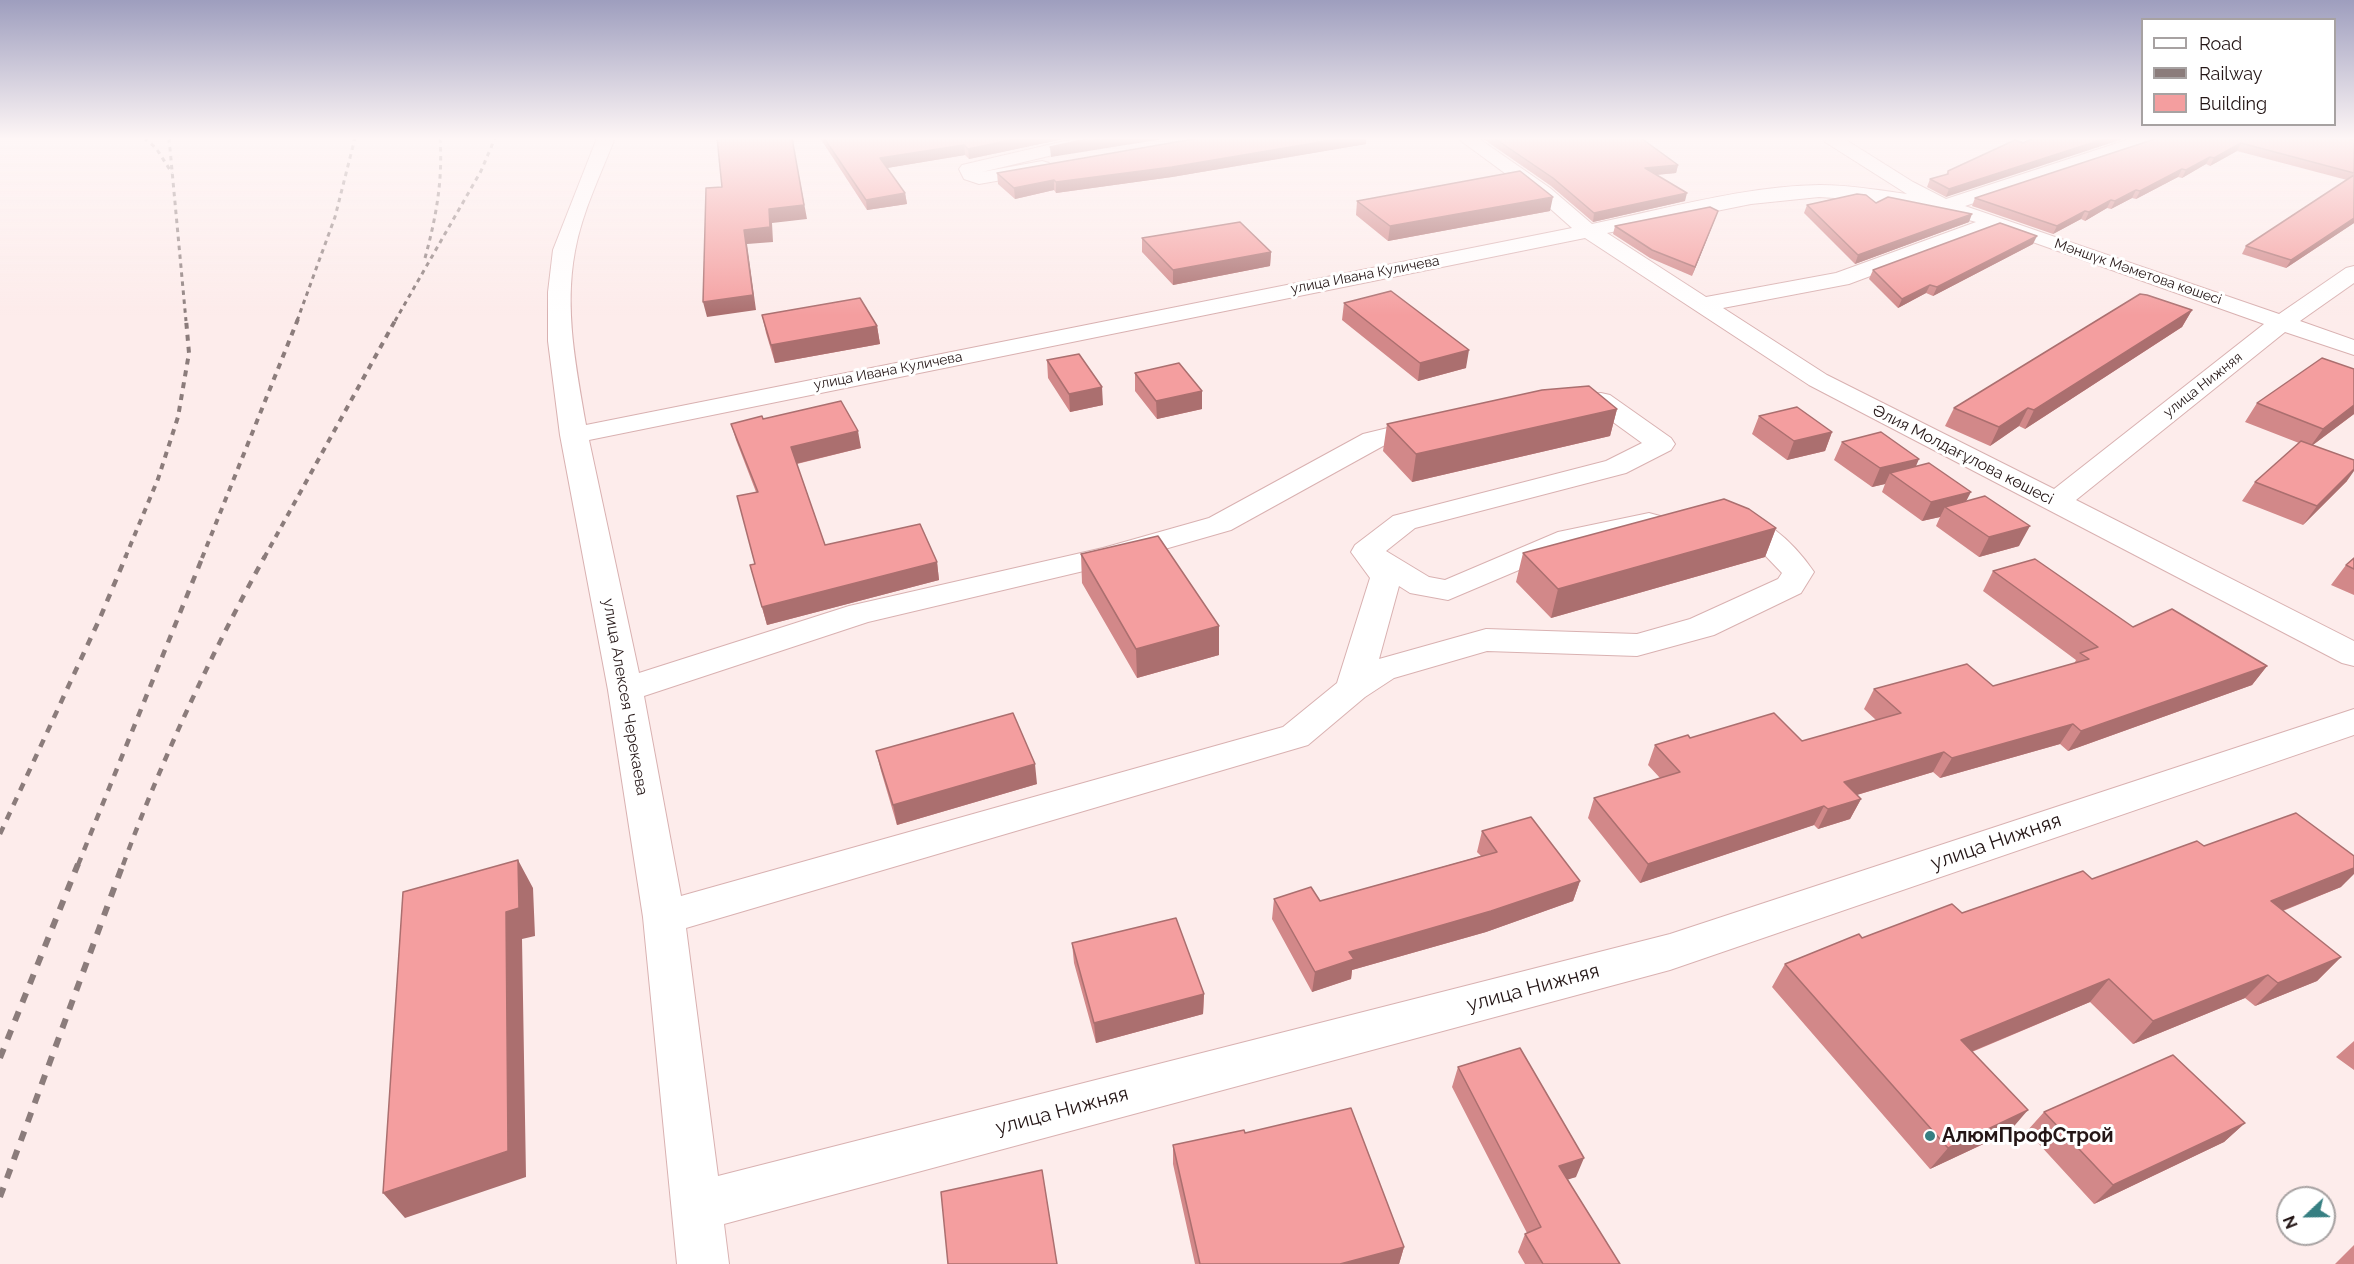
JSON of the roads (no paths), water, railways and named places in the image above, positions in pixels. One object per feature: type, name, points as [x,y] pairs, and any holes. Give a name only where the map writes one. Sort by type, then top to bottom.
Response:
[{"type":"street","name":"улица Алексея Черекаева","points":[[583,197],[564,250],[559,292],[560,342],[574,435],[625,690],[664,917],[703,1264]]},
{"type":"street","name":"Әлия Молдағұлова көшесі","points":[[1549,197],[1587,230],[1818,380],[2354,655]]},
{"type":"street","name":"улица Ивана Куличева","points":[[574,435],[1587,230],[1761,197]]},
{"type":"street","name":"улица Ивана Куличева","points":[[1885,197],[1944,206],[1971,197]]},
{"type":"street","name":"Мәншүк Мәметова көшесі","points":[[1927,197],[1944,206],[1996,222],[2354,348]]},
{"type":"street","points":[[1701,305],[1841,279],[1996,222]]},
{"type":"street","name":"улица Нижняя","points":[[2056,502],[2282,322],[2354,273]]},
{"type":"street","points":[[1366,552],[1404,522],[1616,467],[1661,444],[1601,401],[1544,406]]},
{"type":"street","points":[[625,690],[860,613],[1108,556],[1220,524],[1373,440],[1458,419]]},
{"type":"street","points":[[664,917],[1295,736],[1353,689],[1382,670],[1486,640],[1637,645],[1702,627],[1790,586],[1798,572],[1785,555],[1744,524],[1710,514],[1693,515],[1569,538],[1448,590],[1422,586],[1366,552]]},
{"type":"street","points":[[1353,689],[1386,577],[1366,552]]},
{"type":"street","name":"улица Нижняя","points":[[697,1206],[1670,952],[2354,722]]},
{"type":"railway","points":[[174,197],[186,321]]},
{"type":"railway","points":[[297,321],[340,197]]},
{"type":"railway","points":[[425,258],[438,197]]},
{"type":"railway","points":[[395,321],[466,197]]},
{"type":"railway","points":[[125,558],[158,479],[178,417],[189,353],[186,319]]},
{"type":"railway","points":[[202,558],[298,319]]},
{"type":"railway","points":[[264,558],[396,319]]},
{"type":"railway","points":[[0,834],[100,618],[126,556]]},
{"type":"railway","points":[[78,865],[203,556]]},
{"type":"railway","points":[[123,865],[188,708],[265,556]]},
{"type":"railway","points":[[0,1058],[78,864]]},
{"type":"railway","points":[[0,1197],[123,864]]},
{"type":"place","name":"АлюмПрофСтрой","points":[[1930,1136]]}]
